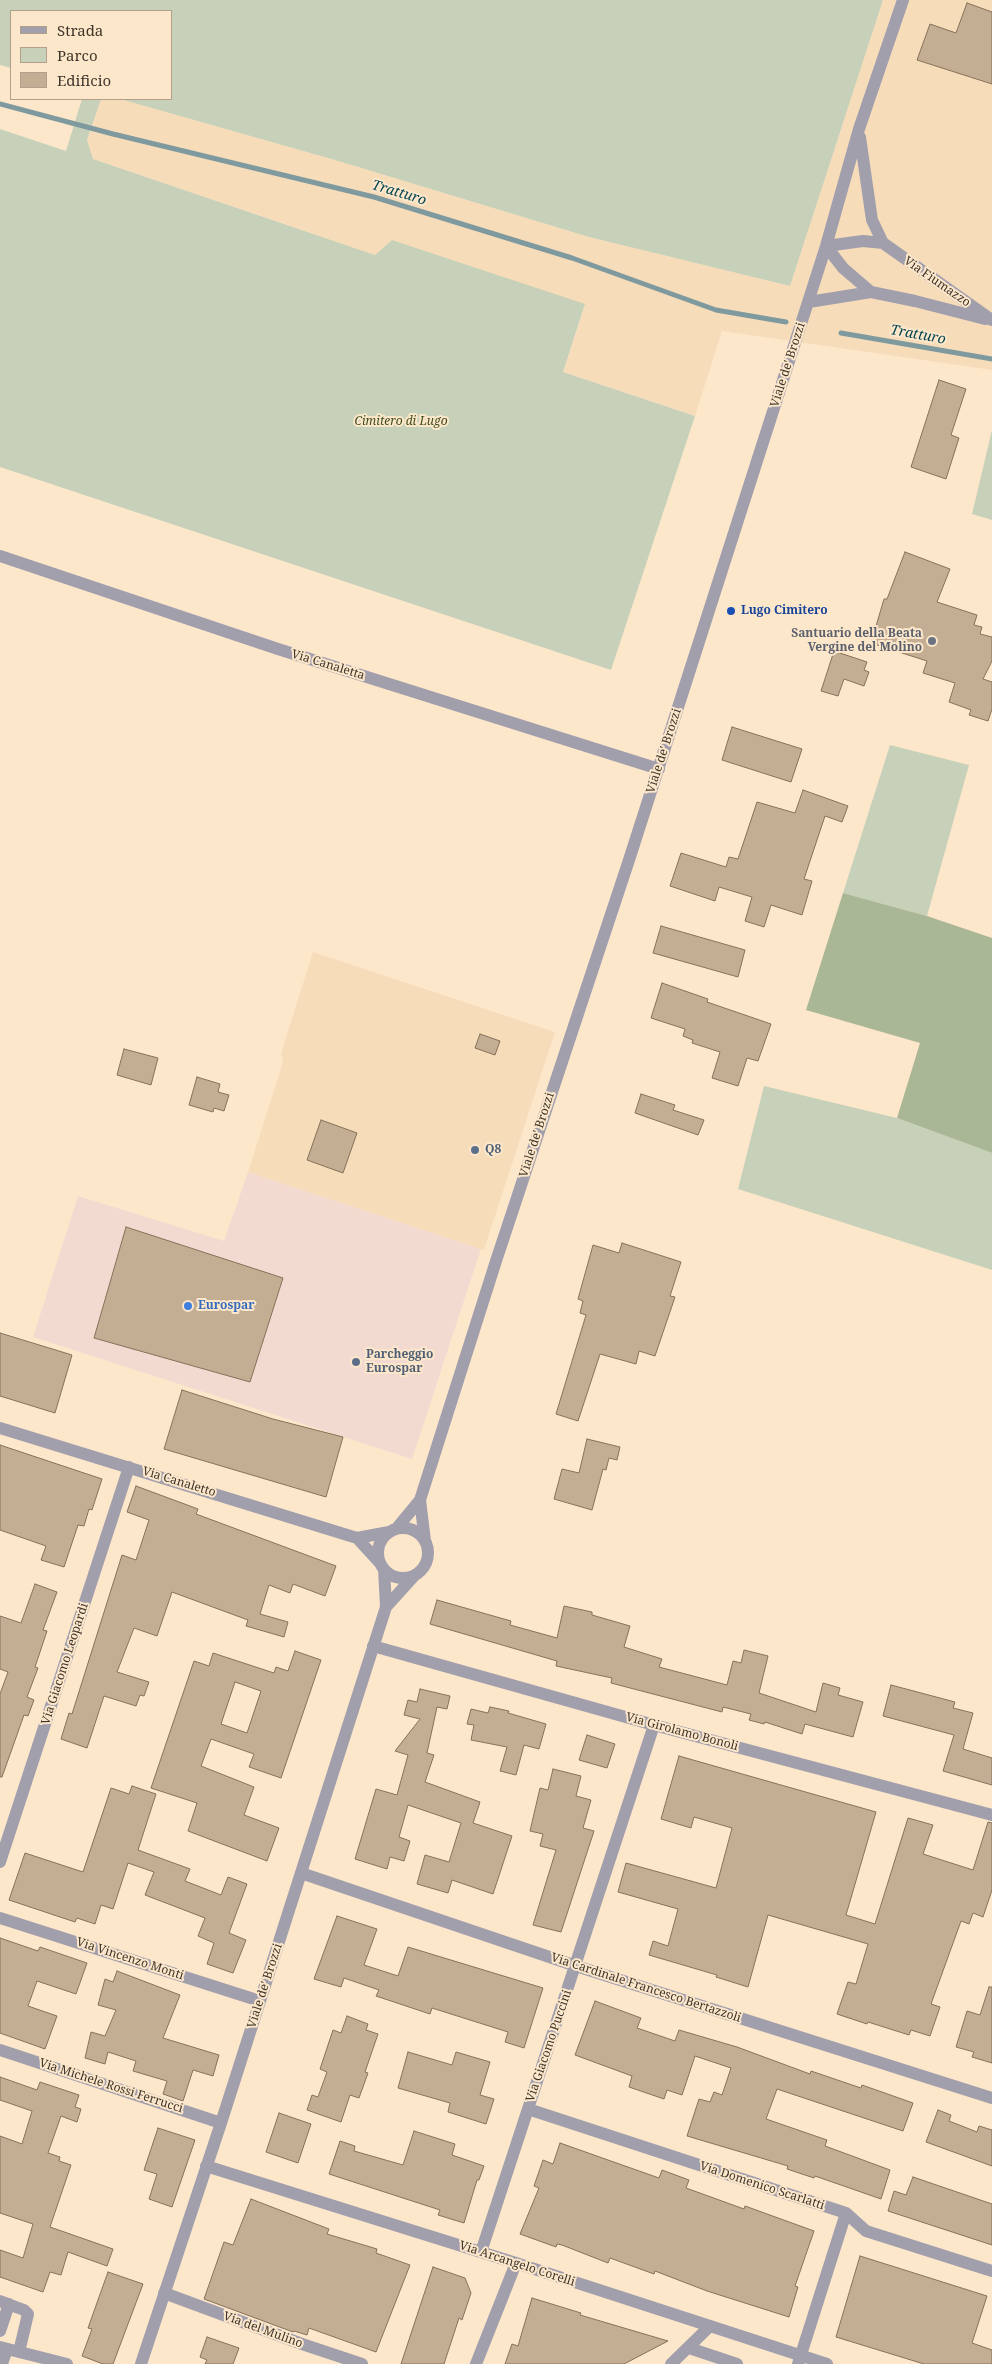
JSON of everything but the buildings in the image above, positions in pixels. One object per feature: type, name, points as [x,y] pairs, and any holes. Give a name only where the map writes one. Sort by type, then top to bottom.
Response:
[{"type":"street","name":"Viale de' Brozzi","points":[[141,2364],[221,2123],[386,1607],[425,1564],[427,1548],[420,1500],[484,1296],[658,769],[809,302],[859,130],[903,0]]},
{"type":"street","name":"Via Fiumazzo","points":[[859,130],[872,220],[883,243],[992,321]]},
{"type":"street","points":[[826,246],[863,241],[883,243]]},
{"type":"street","name":"Via Fiumazzo","points":[[826,246],[843,268],[871,292]]},
{"type":"street","name":"Via Fiumazzo","points":[[809,302],[871,292],[915,301],[992,321]]},
{"type":"street","name":"Via Canaletta","points":[[0,556],[278,649],[658,769]]},
{"type":"street","name":"Via Canaletto","points":[[0,1428],[357,1538],[392,1531]]},
{"type":"street","name":"Via Giacomo Leopardi","points":[[0,1862],[129,1467]]},
{"type":"street","name":"Viale de' Brozzi","points":[[386,1607],[379,1546],[420,1500]]},
{"type":"street","points":[[392,1531],[412,1530],[425,1541]]},
{"type":"street","points":[[357,1538],[381,1566],[398,1578],[414,1576]]},
{"type":"street","name":"Via Girolamo Bonoli","points":[[373,1646],[654,1725],[992,1815]]},
{"type":"street","name":"Via Giacomo Puccini","points":[[481,2252],[654,1725]]},
{"type":"street","name":"Via Cardinale Francesco Bertazzoli","points":[[301,1873],[576,1966],[992,2098]]},
{"type":"street","name":"Via Vincenzo Monti","points":[[0,1918],[260,2001]]},
{"type":"street","name":"Via Michele Rossi Ferrucci","points":[[0,2050],[221,2123]]},
{"type":"street","name":"Via Domenico Scarlatti","points":[[528,2109],[846,2213],[866,2231],[992,2271]]},
{"type":"street","name":"Via Arcangelo Corelli","points":[[206,2166],[516,2263],[709,2326],[799,2360],[827,2364]]},
{"type":"street","points":[[799,2360],[846,2213]]},
{"type":"street","points":[[476,2364],[516,2263]]},
{"type":"street","name":"Via del Mulino","points":[[164,2293],[362,2364]]},
{"type":"street","points":[[0,2331],[5,2303],[24,2310],[28,2314],[2,2364]]},
{"type":"street","points":[[671,2364],[709,2326]]},
{"type":"street","points":[[689,2348],[737,2364]]},
{"type":"street","points":[[9,2349],[67,2364]]},
{"type":"shaded area","points":[[883,0],[992,0],[992,370],[722,331],[695,416],[563,372],[585,305],[392,240],[375,255],[93,159],[87,140],[101,100],[124,100],[335,160],[589,237],[790,286]]},
{"type":"shaded area","points":[[313,952],[555,1032],[484,1250],[248,1172],[283,1062],[281,1053]]},
{"type":"shaded area","points":[[248,1172],[481,1249],[412,1459],[33,1337],[78,1196],[224,1241]]},
{"type":"green space","points":[[0,0],[883,0],[790,286],[589,237],[335,160],[124,100],[172,100],[172,10],[10,10],[10,68],[0,65]]},
{"type":"green space","name":"Cimitero di Lugo","points":[[82,100],[101,100],[87,140],[93,159],[375,255],[392,240],[585,304],[563,372],[695,416],[611,670],[0,467],[0,129],[66,151]]},
{"type":"green space","points":[[992,430],[992,520],[972,514]]},
{"type":"green space","points":[[890,745],[969,765],[927,916],[843,893]]},
{"type":"green space","points":[[843,893],[927,916],[992,938],[992,1153],[897,1118],[920,1043],[806,1010]]},
{"type":"green space","points":[[764,1086],[897,1118],[992,1153],[992,1270],[738,1189]]},
{"type":"waterway","name":"Tratturo","points":[[0,104],[113,134],[374,197],[572,258],[716,310],[786,322]]},
{"type":"waterway","name":"Tratturo","points":[[841,333],[992,359]]},
{"type":"place","name":"Lugo Cimitero","points":[[731,611]]},
{"type":"place","name":"Santuario della Beata Vergine del Molino","points":[[932,641]]},
{"type":"place","name":"Q8","points":[[475,1150]]},
{"type":"place","name":"Eurospar","points":[[188,1306]]},
{"type":"place","name":"Parcheggio Eurospar","points":[[356,1362]]}]
